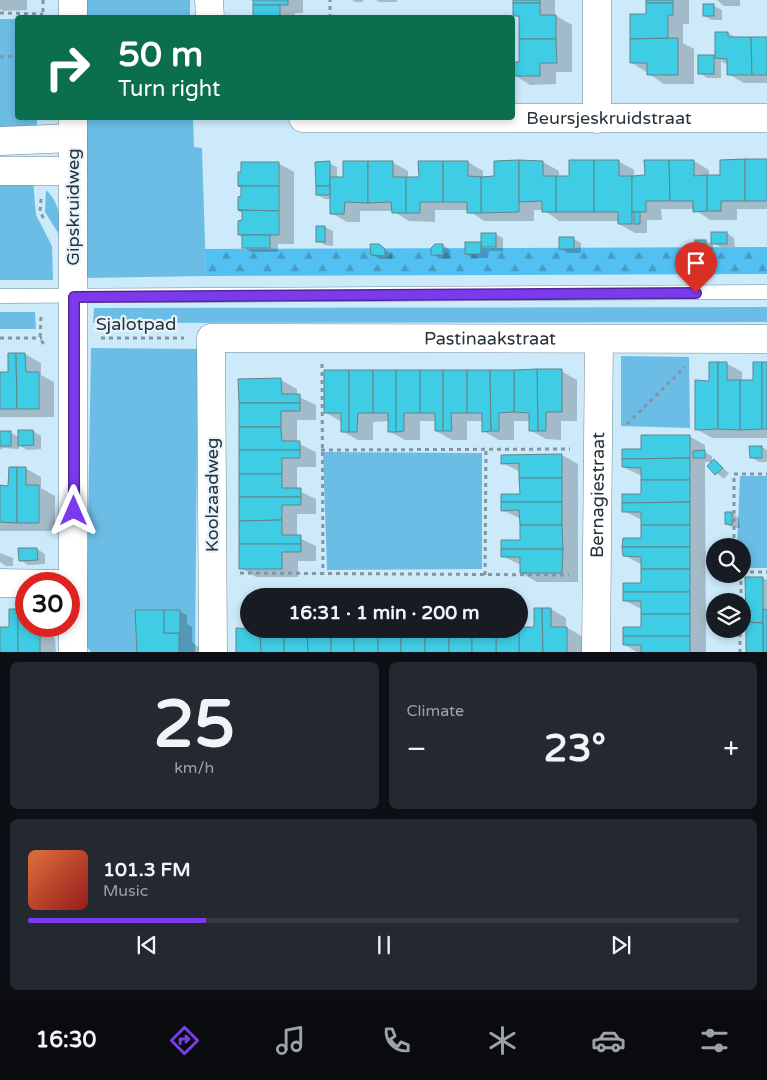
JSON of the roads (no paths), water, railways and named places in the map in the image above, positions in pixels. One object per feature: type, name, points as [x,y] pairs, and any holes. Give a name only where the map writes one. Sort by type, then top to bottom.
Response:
[{"type":"street","points":[[72,0],[73,15]]},
{"type":"street","points":[[210,0],[210,15]]},
{"type":"street","points":[[597,0],[597,119]]},
{"type":"street","name":"Beursjeskruidstraat","points":[[515,119],[767,118]]},
{"type":"street","points":[[0,140],[73,128]]},
{"type":"street","name":"Gipskruidweg","points":[[73,128],[74,297]]},
{"type":"street","points":[[0,172],[73,171]]},
{"type":"street","points":[[66,572],[74,297]]},
{"type":"street","name":"Pastinaakstraat","points":[[211,338],[767,339]]},
{"type":"street","name":"Koolzaadweg","points":[[211,338],[213,652]]},
{"type":"street","name":"Bernagiestraat","points":[[596,652],[599,339]]},
{"type":"street","points":[[0,583],[15,583]]},
{"type":"street","points":[[71,637],[73,652]]},
{"type":"lane","points":[[0,296],[767,292]]}]
